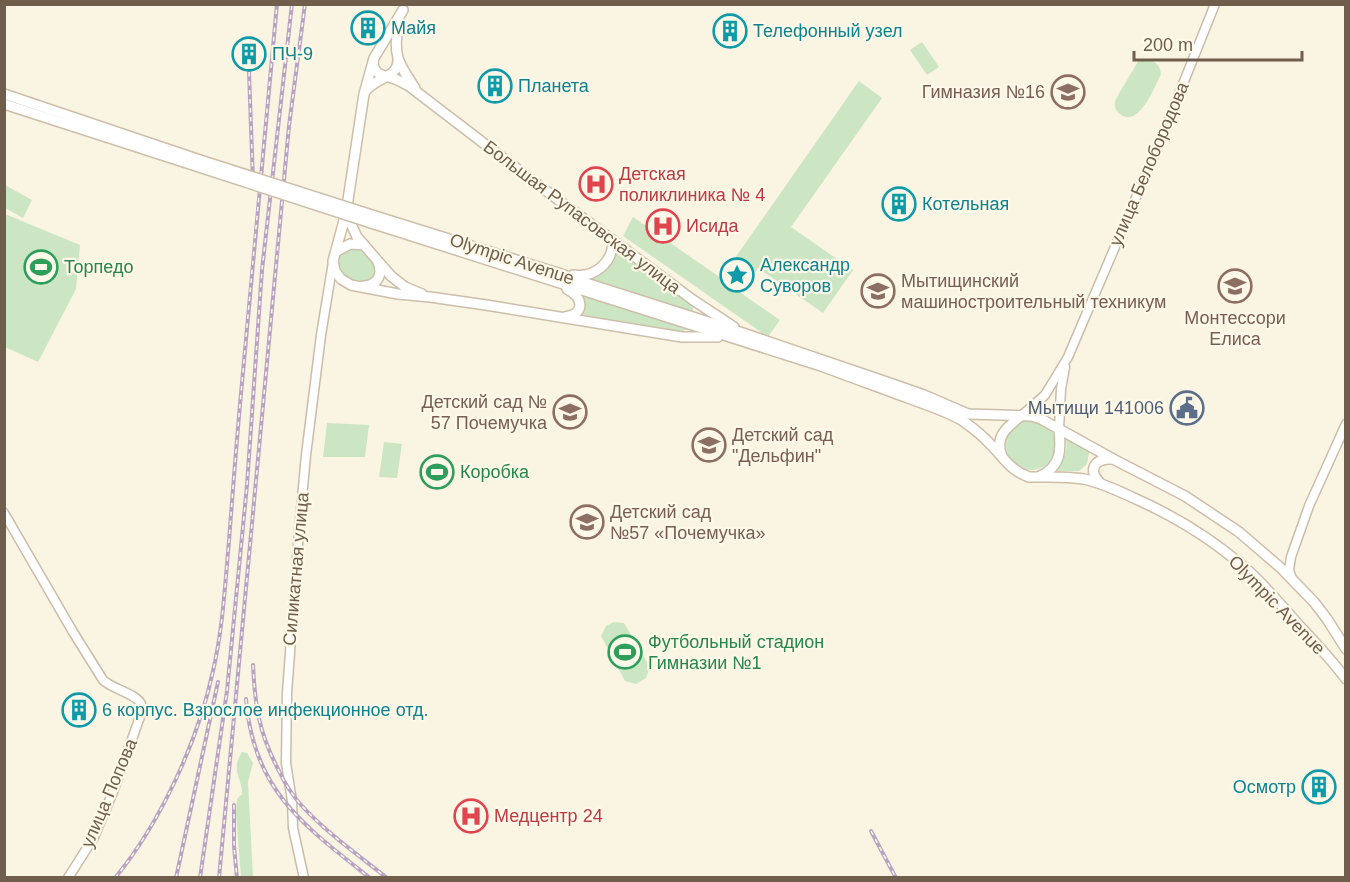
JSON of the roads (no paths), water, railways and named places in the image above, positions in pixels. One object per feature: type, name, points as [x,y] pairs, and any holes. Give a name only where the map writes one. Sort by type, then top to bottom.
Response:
[{"type":"main road","points":[[404,7],[374,58],[364,94],[346,213],[333,261],[338,275],[347,283],[398,294],[563,317],[682,337],[726,337]]},
{"type":"main road","points":[[364,94],[370,85],[397,69],[397,31],[404,7]]},
{"type":"main road","points":[[381,52],[393,53],[415,88],[423,96],[403,82],[376,72],[373,67],[374,58],[381,52]]},
{"type":"main road","name":"Olympic Avenue","points":[[4,94],[199,164]]},
{"type":"main road","name":"Большая Рупасовская улица","points":[[423,96],[693,300],[743,333]]},
{"type":"main road","name":"Olympic Avenue","points":[[4,104],[371,219],[554,282],[821,366],[962,420],[992,446],[1011,467],[1024,475],[1071,477],[1101,484],[1159,509],[1201,535],[1228,554],[1263,585],[1344,677]]},
{"type":"main road","points":[[346,213],[354,232],[400,284],[430,297]]},
{"type":"main road","name":"Olympic Avenue","points":[[371,219],[558,273],[743,333],[924,395],[968,414],[1031,416],[1041,419],[1185,496],[1239,532],[1293,580],[1320,608],[1344,648]]},
{"type":"main road","points":[[558,273],[578,276],[594,272],[607,261],[613,240]]},
{"type":"main road","points":[[337,251],[346,245],[364,245]]},
{"type":"main road","points":[[362,287],[375,284],[379,278],[381,270],[375,258]]},
{"type":"main road","points":[[554,282],[574,293],[580,302],[577,311],[570,316],[563,317]]},
{"type":"main road","points":[[1004,460],[999,448],[1002,434],[1021,416]]},
{"type":"main road","points":[[1038,477],[1046,473],[1057,461],[1059,429]]},
{"type":"main road","points":[[1101,484],[1095,476],[1096,462],[1113,459]]},
{"type":"main road","points":[[1329,658],[1335,660],[1342,657],[1345,653],[1344,648]]},
{"type":"main road","points":[[1344,677],[1341,666],[1345,662]]},
{"type":"street","name":"улица Белобородова","points":[[1068,357],[1157,149],[1215,4]]},
{"type":"street","name":"Силикатная улица","points":[[304,878],[293,828],[286,763],[286,693],[304,476],[333,261]]},
{"type":"street","points":[[327,293],[336,284],[347,283]]},
{"type":"street","points":[[1021,416],[1045,395],[1068,357]]},
{"type":"street","points":[[1059,429],[1062,379],[1068,357]]},
{"type":"street","points":[[1293,580],[1289,570],[1291,557],[1309,506],[1346,424]]},
{"type":"street","name":"улица Попова","points":[[4,513],[103,680],[109,686],[136,697],[141,705],[140,717],[113,792],[94,837],[68,878]]},
{"type":"street","points":[[1270,559],[1281,562],[1291,557]]},
{"type":"railway","points":[[115,878],[148,832],[176,780],[198,725],[216,655],[225,590],[277,4]]},
{"type":"railway","points":[[200,878],[227,691],[247,485],[262,270],[292,4]]},
{"type":"railway","points":[[219,878],[289,126],[305,4]]},
{"type":"railway","points":[[249,72],[253,181]]},
{"type":"railway","points":[[253,665],[255,694],[263,732],[272,757],[292,794],[343,844],[387,878]]},
{"type":"railway","points":[[176,878],[218,682]]},
{"type":"railway","points":[[246,699],[251,731],[259,758],[271,782],[303,822],[370,878]]},
{"type":"railway","points":[[234,805],[237,878]]},
{"type":"railway","points":[[871,831],[896,878]]},
{"type":"place","name":"Майя","points":[[368,28]]},
{"type":"place","name":"Телефонный узел","points":[[730,31]]},
{"type":"place","name":"ПЧ-9","points":[[249,54]]},
{"type":"place","name":"Планета","points":[[495,86]]},
{"type":"place","name":"Гимназия №16","points":[[1068,92]]},
{"type":"place","name":"Детская поликлиника № 4","points":[[596,184]]},
{"type":"place","name":"Котельная","points":[[899,204]]},
{"type":"place","name":"Исида","points":[[663,226]]},
{"type":"place","name":"Торпедо","points":[[41,267]]},
{"type":"place","name":"Александр Суворов","points":[[737,275]]},
{"type":"place","name":"Монтессори Елиса","points":[[1235,286]]},
{"type":"place","name":"Мытищинский машиностроительный техникум","points":[[878,291]]},
{"type":"place","name":"Мытищи 141006","points":[[1187,408]]},
{"type":"place","name":"Детский сад № 57 Почемучка","points":[[570,412]]},
{"type":"place","name":"Детский сад \"Дельфин\"","points":[[709,445]]},
{"type":"place","name":"Коробка","points":[[437,472]]},
{"type":"place","name":"Детский сад №57 «Почемучка»","points":[[587,522]]},
{"type":"place","name":"Футбольный стадион Гимназии №1","points":[[625,652]]},
{"type":"place","name":"6 корпус. Взрослое инфекционное отд.","points":[[79,710]]},
{"type":"place","name":"Осмотр","points":[[1319,787]]},
{"type":"place","name":"Медцентр 24","points":[[471,816]]}]
